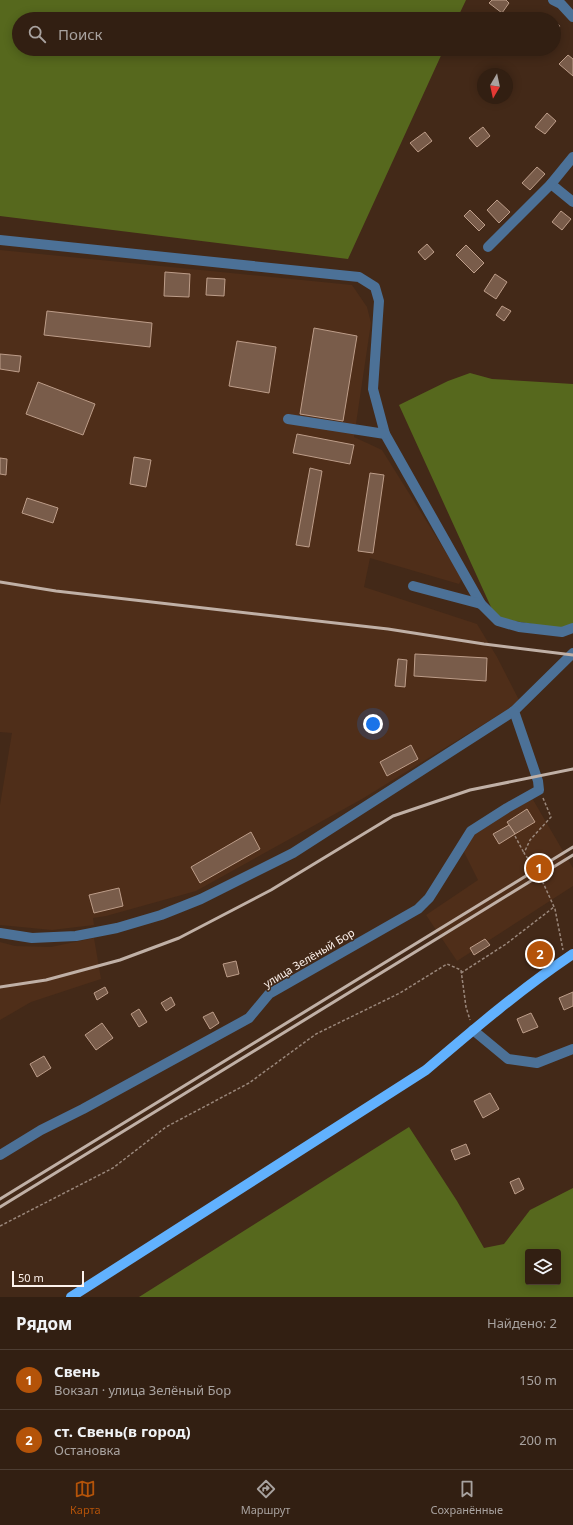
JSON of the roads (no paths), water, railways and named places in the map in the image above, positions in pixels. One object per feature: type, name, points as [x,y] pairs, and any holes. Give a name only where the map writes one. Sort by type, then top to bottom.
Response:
[{"type":"main road","points":[[71,1297],[426,1070],[570,951]]},
{"type":"street","points":[[559,1],[573,17]]},
{"type":"street","points":[[488,247],[551,184],[573,157]]},
{"type":"street","points":[[551,184],[573,202]]},
{"type":"street","points":[[0,240],[359,277],[375,287],[379,301],[373,389],[385,434],[481,604],[498,621],[519,627],[562,632],[573,628]]},
{"type":"street","points":[[288,419],[385,434]]},
{"type":"street","points":[[413,586],[481,604]]},
{"type":"street","points":[[0,933],[32,938],[76,936],[118,928],[161,915],[202,899],[293,853],[514,711],[573,653]]},
{"type":"street","name":"улица Зелёный Бор","points":[[0,1155],[41,1130],[83,1109],[249,1018],[269,994],[418,909],[433,893],[471,831],[539,790],[514,711]]},
{"type":"street","points":[[473,1030],[508,1060],[537,1064],[573,1049]]},
{"type":"railway","points":[[0,582],[56,591],[388,629],[484,644],[573,655]]},
{"type":"railway","points":[[0,987],[46,980],[120,960],[179,938],[271,890],[393,816],[470,790],[573,769]]},
{"type":"railway","points":[[0,1199],[573,847]]},
{"type":"railway","points":[[0,1207],[573,855]]},
{"type":"place","name":"Свень","points":[[539,868]]},
{"type":"place","name":"ст. Свень(в город)","points":[[540,954]]}]
